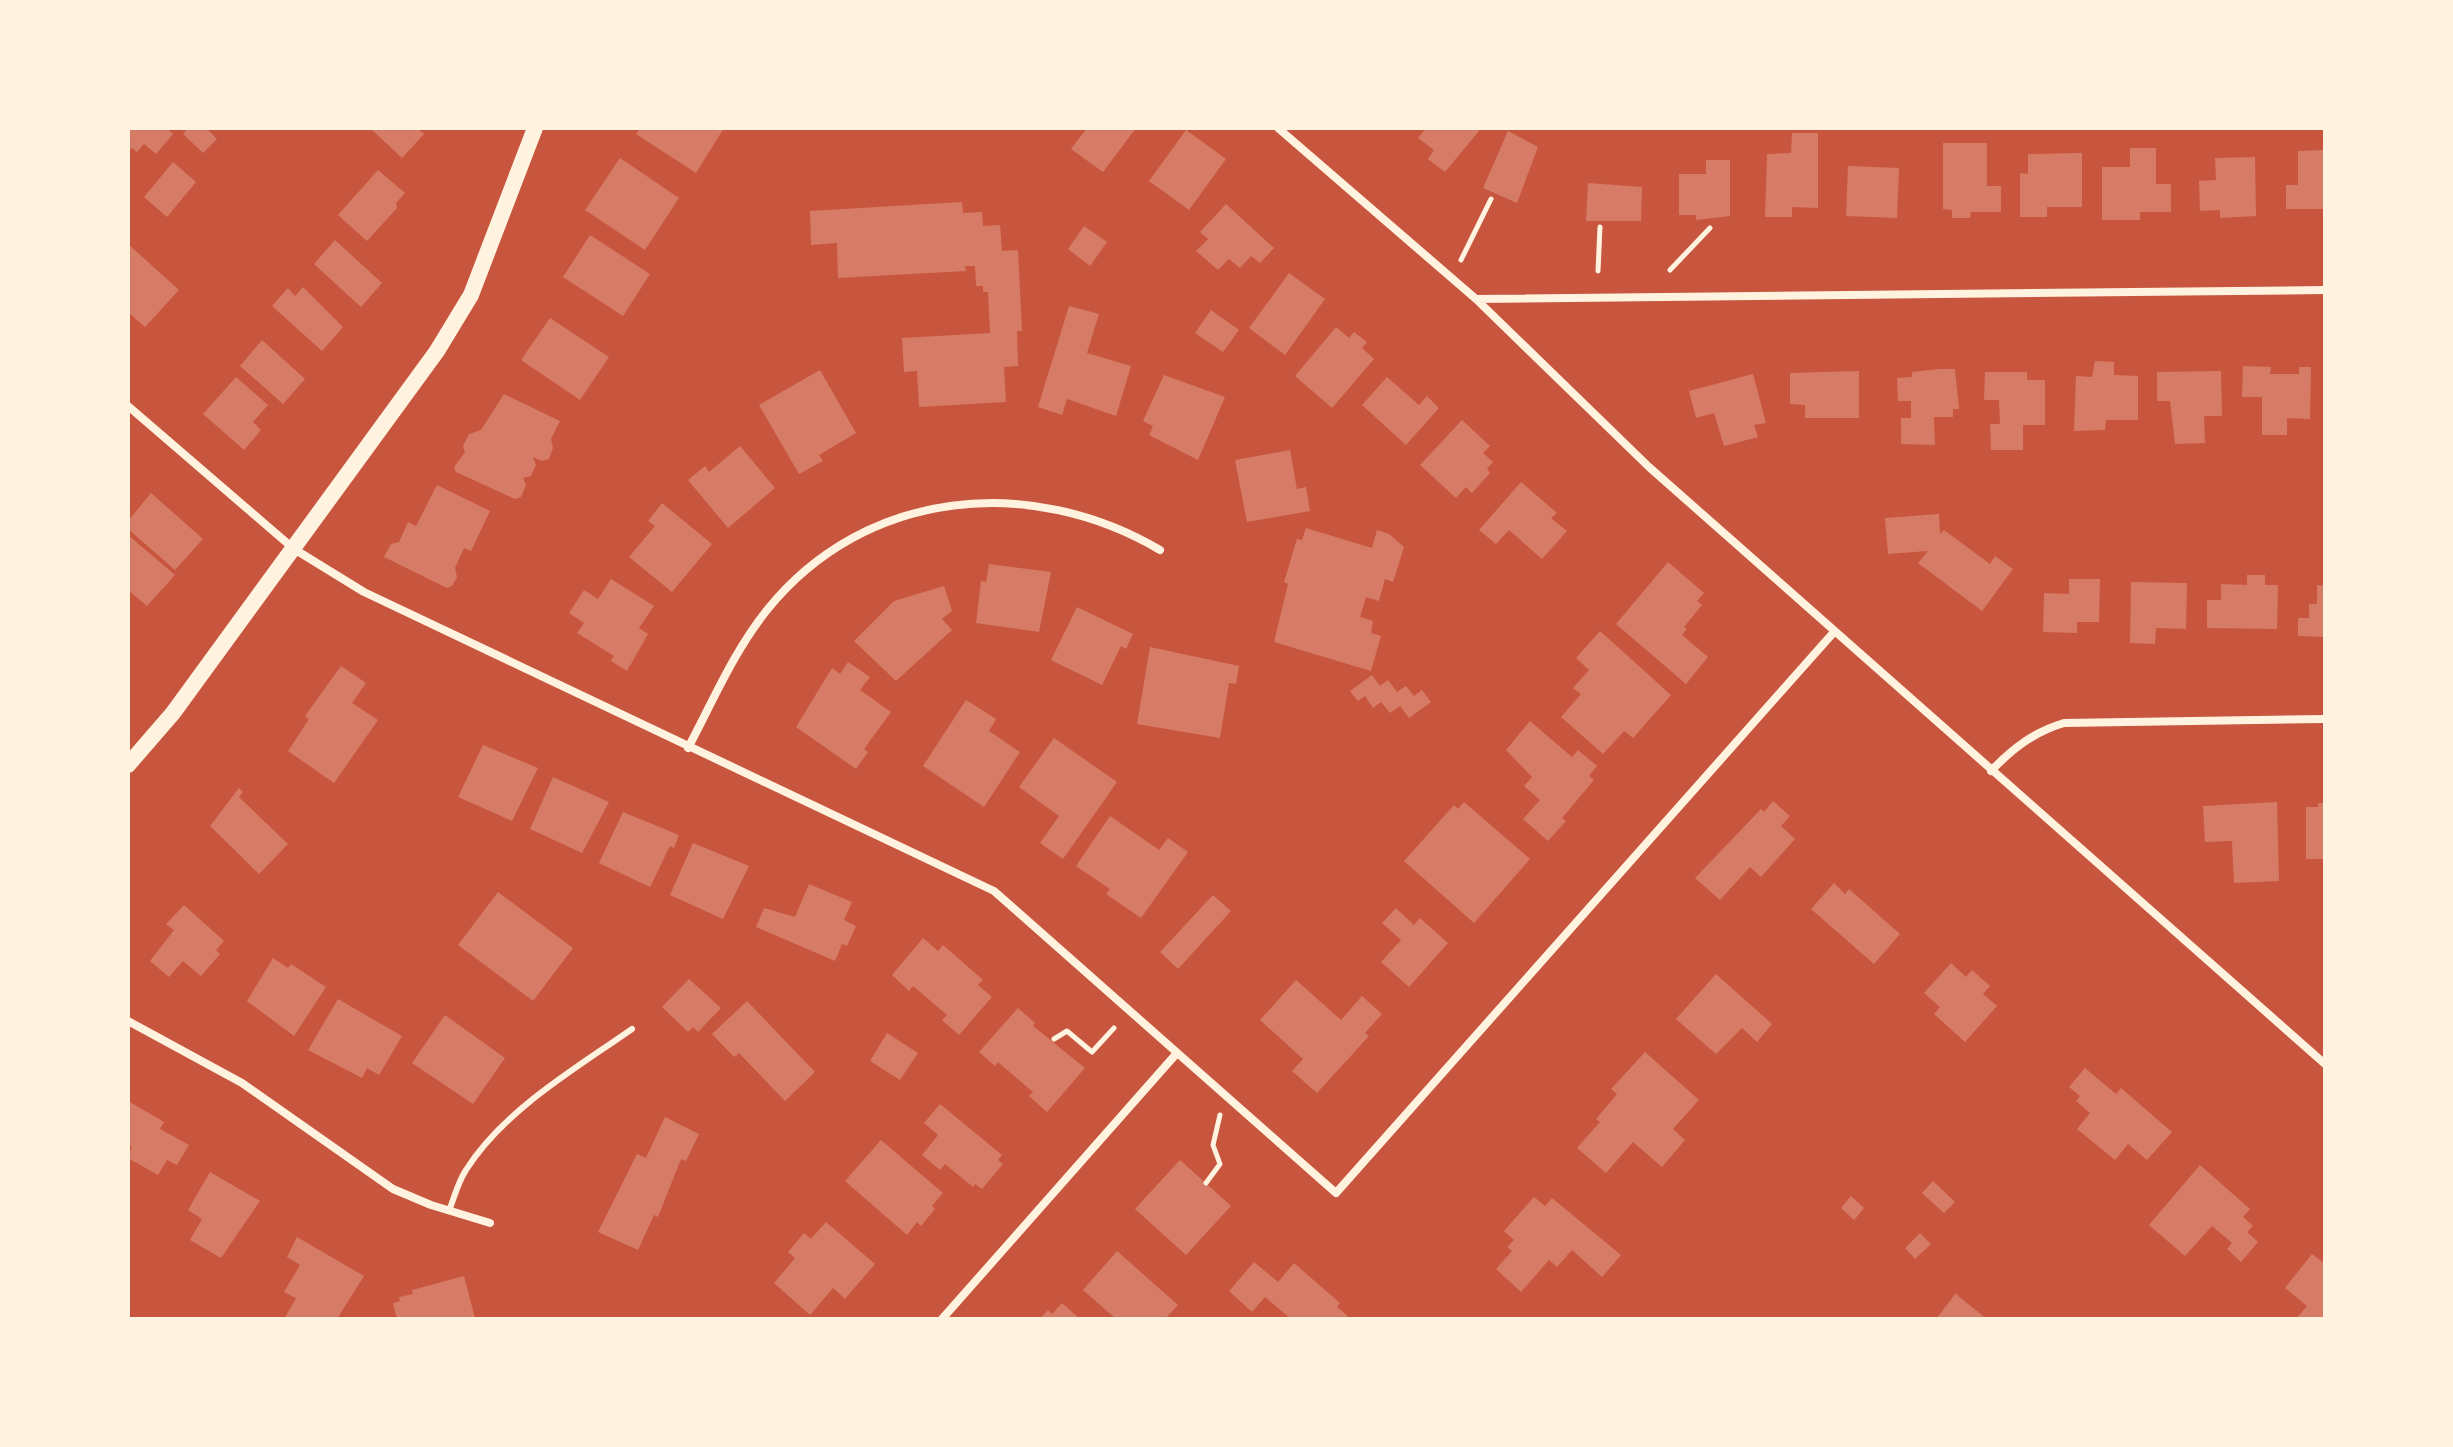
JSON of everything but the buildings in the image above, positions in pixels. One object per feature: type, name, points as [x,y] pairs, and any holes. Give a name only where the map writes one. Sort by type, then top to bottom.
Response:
[{"type":"main road","points":[[128,765],[173,713],[437,351],[471,295],[535,128]]},
{"type":"street","points":[[1278,128],[1476,299],[1649,467],[2325,1064]]},
{"type":"street","points":[[1476,299],[2325,290]]},
{"type":"street","points":[[128,406],[294,549],[364,592],[994,891],[1336,1193],[1834,632]]},
{"type":"street","points":[[688,748],[743,643],[768,608],[809,567],[845,543],[884,524],[921,511],[967,503],[1010,502],[1054,507],[1095,519],[1160,550]]},
{"type":"street","points":[[1991,771],[2010,751],[2042,730],[2064,723],[2325,719]]},
{"type":"street","points":[[128,1021],[242,1083],[393,1189],[490,1223]]},
{"type":"street","points":[[942,1319],[1177,1053]]},
{"type":"lane","points":[[449,1211],[465,1171],[503,1126],[560,1079],[632,1029]]},
{"type":"path","points":[[1461,260],[1491,199]]},
{"type":"path","points":[[1598,271],[1600,227]]},
{"type":"path","points":[[1670,270],[1710,228]]},
{"type":"path","points":[[1054,1039],[1067,1031],[1092,1052],[1114,1028]]},
{"type":"path","points":[[1206,1183],[1220,1164],[1213,1145],[1228,1097]]}]
